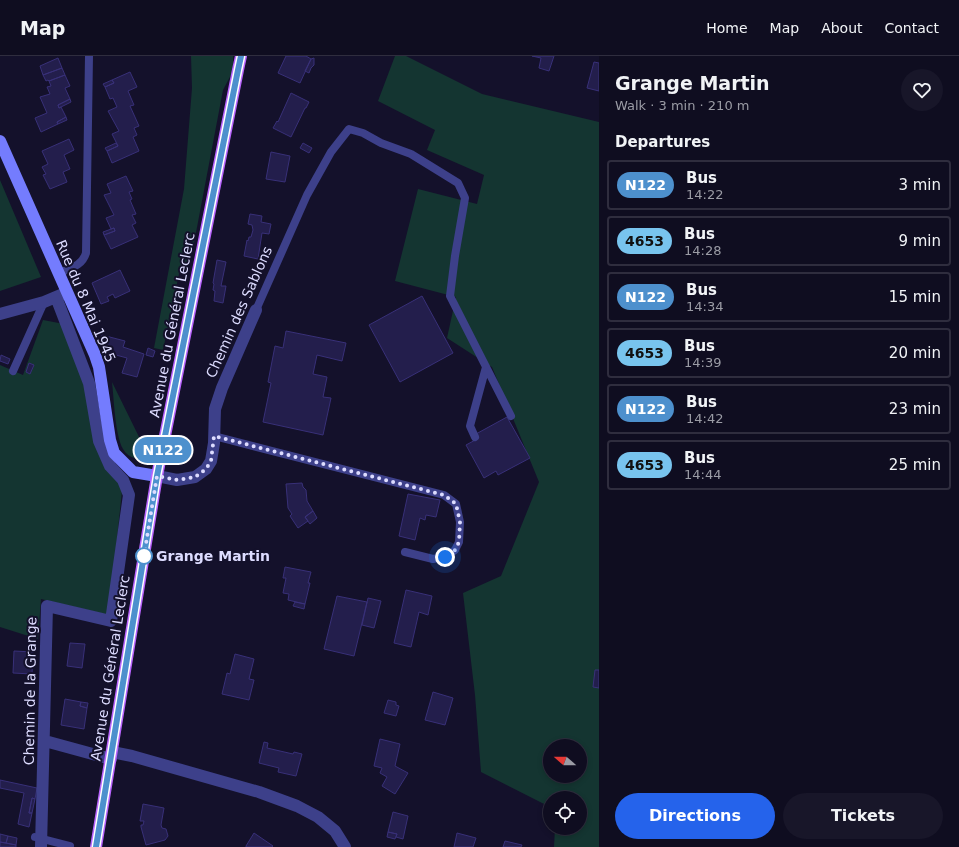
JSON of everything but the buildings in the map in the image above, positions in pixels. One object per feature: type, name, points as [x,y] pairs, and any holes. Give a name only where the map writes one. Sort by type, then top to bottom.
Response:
[{"type":"main road","points":[[238,56],[238,70]]},
{"type":"main road","points":[[238,70],[241,56]]},
{"type":"main road","name":"Avenue du Général Leclerc","points":[[96,847],[157,476],[238,70]]},
{"type":"street","name":"Rue du 8 Mai 1945","points":[[0,141],[59,273],[62,295],[99,367],[110,440],[114,453],[133,472],[157,476]]},
{"type":"street","points":[[0,314],[44,302],[62,295]]},
{"type":"street","name":"Chemin de la Grange","points":[[39,841],[44,741],[47,606],[111,621],[129,495],[122,480],[110,466],[99,441],[89,383],[62,295]]},
{"type":"street","name":"Chemin des Sablons","points":[[157,476],[177,480],[195,477],[206,469],[211,461],[215,409],[222,388],[256,310]]},
{"type":"street","points":[[44,741],[111,756],[132,756],[259,792],[297,806],[318,817],[335,831],[345,847]]},
{"type":"lane","points":[[59,273],[76,266],[84,260],[86,253],[88,58]]},
{"type":"lane","name":"Chemin des Sablons","points":[[256,310],[307,195],[331,152],[349,129],[363,133],[381,143],[411,154],[458,183],[465,198],[450,296],[486,367]]},
{"type":"lane","points":[[13,371],[44,302]]},
{"type":"lane","points":[[486,367],[512,416]]},
{"type":"lane","points":[[475,437],[470,426],[486,367]]},
{"type":"lane","points":[[214,436],[444,495],[456,504],[460,522],[459,542],[455,550],[445,557],[433,559],[405,552]]},
{"type":"lane","points":[[39,841],[70,846]]},
{"type":"green space","points":[[191,56],[233,56],[233,71],[223,90],[191,259],[180,269],[163,350],[154,348],[184,189],[192,88]]},
{"type":"green space","points":[[395,56],[406,56],[482,94],[599,122],[599,847],[554,847],[555,835],[587,835],[587,791],[543,791],[543,803],[481,772],[475,695],[463,593],[501,576],[539,482],[492,367],[447,338],[456,297],[395,281],[418,189],[477,204],[484,175],[427,150],[435,130],[378,101]]},
{"type":"green space","points":[[0,180],[41,277],[0,291]]},
{"type":"green space","points":[[43,320],[64,324],[122,491],[109,615],[41,599],[38,639],[0,627],[0,365],[23,375]]},
{"type":"green space","points":[[112,382],[142,443],[149,452],[143,457],[133,458],[124,451],[120,443],[114,407]]},
{"type":"bus line","name":"N122","points":[[96,847],[157,476],[241,56]]},
{"type":"place","name":"Grange Martin","points":[[144,556]]},
{"type":"route","points":[[144,556],[157,476],[177,480],[195,477],[206,469],[211,461],[214,436],[444,495],[456,504],[460,522],[459,542],[455,550],[445,557]]}]
